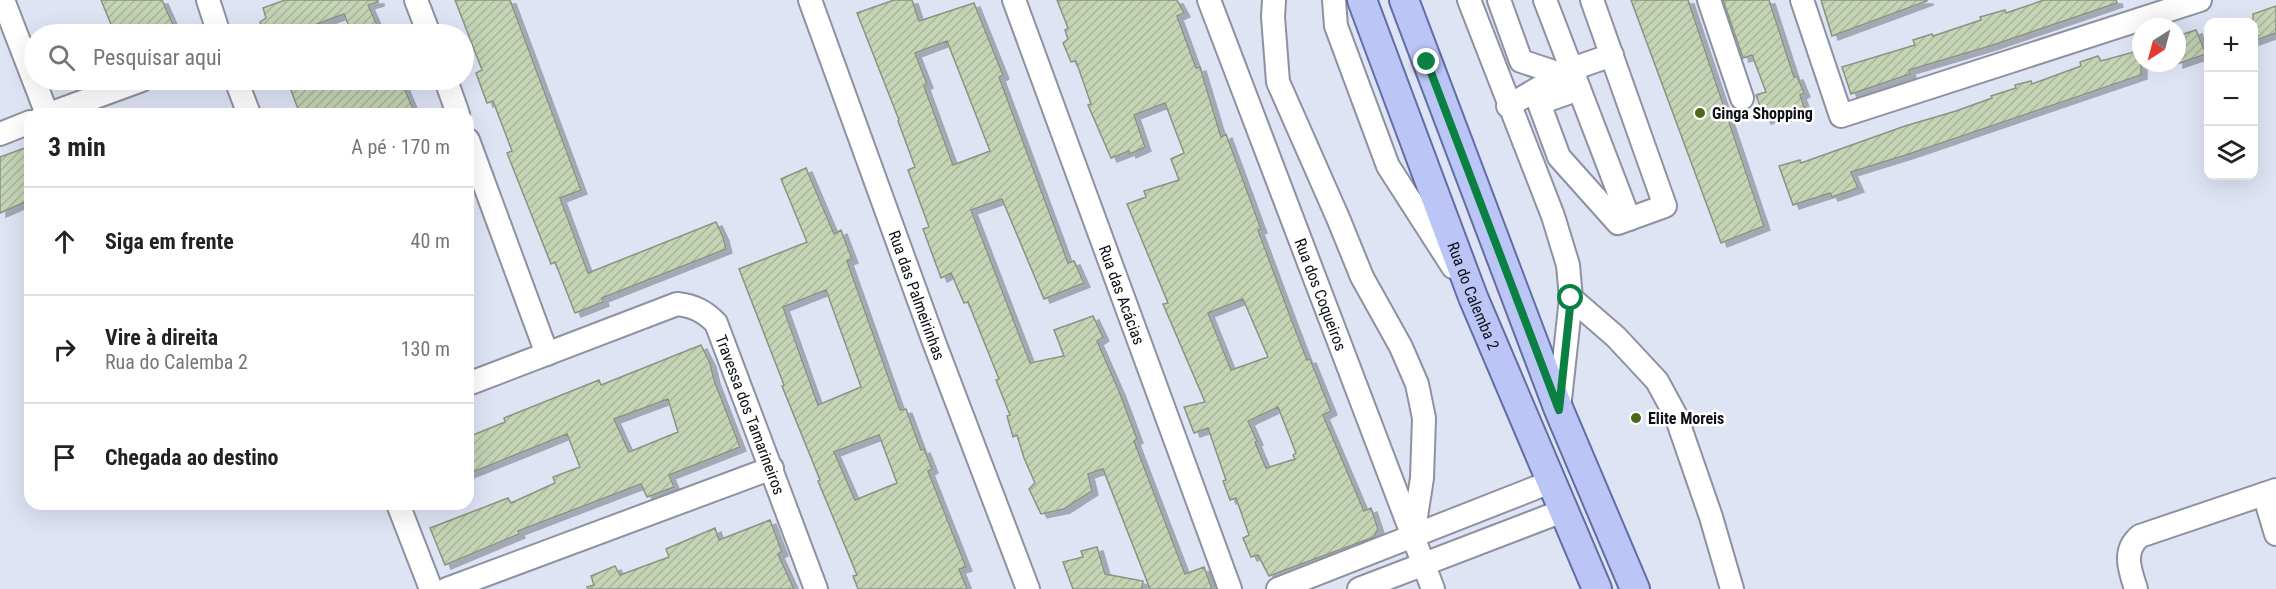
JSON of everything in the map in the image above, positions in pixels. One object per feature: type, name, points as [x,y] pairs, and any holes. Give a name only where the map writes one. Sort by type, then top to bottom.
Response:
[{"type":"main road","name":"Rua do Calemba 2","points":[[1362,0],[1473,297],[1597,589]]},
{"type":"main road","points":[[1404,0],[1559,410],[1635,589]]},
{"type":"street","points":[[3,0],[24,53]]},
{"type":"street","points":[[208,0],[216,24]]},
{"type":"street","points":[[416,0],[425,24]]},
{"type":"street","name":"Rua das Palmeirinhas","points":[[810,0],[934,342],[1028,589]]},
{"type":"street","name":"Rua das Acácias","points":[[1014,0],[1230,589]]},
{"type":"street","name":"Rua dos Coqueiros","points":[[1209,0],[1432,589]]},
{"type":"street","points":[[1275,0],[1273,17],[1278,82],[1362,277],[1401,347],[1417,384],[1424,418],[1422,478],[1413,536]]},
{"type":"street","points":[[1334,0],[1336,26],[1388,166],[1473,297]]},
{"type":"street","points":[[1469,0],[1552,216],[1568,265],[1571,298],[1559,410]]},
{"type":"street","points":[[1498,0],[1521,61],[1567,77]]},
{"type":"street","points":[[1545,0],[1567,77],[1629,219]]},
{"type":"street","points":[[1567,77],[1539,104],[1559,157],[1618,223],[1665,206],[1592,0]]},
{"type":"street","points":[[1709,0],[1742,98]]},
{"type":"street","points":[[1802,0],[1840,116],[2150,8],[2200,0]]},
{"type":"street","points":[[1508,106],[1612,55]]},
{"type":"street","points":[[1498,78],[1567,77]]},
{"type":"street","points":[[39,90],[46,108]]},
{"type":"street","points":[[65,108],[114,90]]},
{"type":"street","points":[[240,90],[247,108]]},
{"type":"street","points":[[450,90],[456,108]]},
{"type":"street","points":[[0,134],[24,124]]},
{"type":"street","points":[[474,156],[547,354]]},
{"type":"street","points":[[1571,298],[1616,337],[1657,381],[1676,416],[1711,517],[1732,589]]},
{"type":"street","name":"Travessa dos Tamarineiros","points":[[474,382],[677,304],[704,311],[716,323],[816,589]]},
{"type":"street","points":[[447,589],[772,468]]},
{"type":"street","points":[[1278,589],[1553,482]]},
{"type":"street","points":[[2136,589],[2128,562],[2130,548],[2140,536],[2270,492],[2276,534]]},
{"type":"street","points":[[400,510],[431,589]]},
{"type":"street","points":[[1359,589],[1565,510]]},
{"type":"building","points":[[101,0],[162,0],[173,24],[111,24]]},
{"type":"building","points":[[285,0],[378,0],[368,5],[377,24],[348,24],[344,14],[317,24],[261,24],[260,22],[266,18],[263,8]]},
{"type":"building","points":[[455,0],[510,0],[581,190],[560,198],[588,273],[716,222],[726,249],[602,298],[603,302],[575,313],[555,262],[551,264],[507,153],[512,151],[493,101],[487,103],[476,73],[482,70],[474,49],[474,24],[464,24]]},
{"type":"building","points":[[894,0],[912,0],[919,21],[974,3],[1003,75],[999,77],[1068,263],[1074,261],[1084,283],[1044,299],[1002,199],[971,210],[1030,363],[1064,356],[1054,330],[1093,316],[1103,337],[1097,341],[1119,391],[1137,439],[1134,441],[1185,574],[1204,567],[1212,589],[1150,589],[1103,469],[1088,474],[1092,491],[1064,509],[1041,514],[1029,489],[1035,483],[1017,435],[1013,437],[1007,416],[1010,415],[996,380],[999,379],[968,302],[964,303],[951,273],[941,278],[923,229],[929,227],[908,170],[915,167],[857,13]],"holes":[[[947,41],[990,151],[953,165],[924,86],[927,84],[915,53]]]},
{"type":"building","points":[[1057,0],[1177,0],[1184,13],[1177,16],[1196,68],[1200,67],[1221,137],[1226,134],[1290,316],[1307,360],[1310,359],[1331,411],[1323,415],[1364,511],[1371,508],[1378,529],[1374,537],[1269,576],[1258,555],[1251,557],[1243,538],[1249,535],[1236,498],[1230,500],[1223,481],[1226,480],[1208,428],[1194,433],[1184,407],[1205,402],[1163,304],[1168,303],[1127,204],[1146,197],[1144,191],[1179,180],[1171,159],[1184,153],[1165,103],[1134,115],[1145,147],[1130,154],[1129,151],[1111,158],[1088,105],[1091,104],[1076,61],[1071,62],[1063,43],[1068,39],[1065,30],[1068,28]],"holes":[[[1243,299],[1268,357],[1231,370],[1208,313]],[[1278,407],[1296,453],[1293,455],[1295,459],[1266,468],[1248,421]]]},
{"type":"building","name":"Ginga Shopping","points":[[1631,0],[1688,0],[1764,226],[1721,243]]},
{"type":"building","points":[[1723,0],[1769,0],[1794,77],[1797,76],[1804,93],[1800,95],[1805,109],[1783,118],[1782,114],[1765,120],[1756,95],[1766,92],[1752,55],[1743,58]]},
{"type":"building","points":[[1821,0],[1927,0],[1927,1],[1832,36]]},
{"type":"building","points":[[2044,0],[2116,0],[2117,3],[1990,46],[1909,70],[1910,74],[1851,94],[1842,67],[1915,45],[1913,40],[1932,34],[1933,36],[1981,20],[1980,17],[2005,10],[2006,13]]},
{"type":"building","points":[[2276,6],[2276,33],[2258,39],[2258,18],[2253,18],[2253,14]]},
{"type":"building","points":[[2196,30],[2204,55],[2186,61],[2186,33]]},
{"type":"building","points":[[2132,52],[2132,72],[2141,72],[2141,75],[1851,172],[1858,188],[1832,197],[1830,193],[1793,205],[1779,166],[1800,160],[1801,163],[1905,126],[1956,111],[2016,88],[2015,85],[2031,81],[2032,84],[2081,66],[2080,62],[2098,56],[2101,61]]},
{"type":"building","points":[[291,90],[405,90],[413,108],[298,108]]},
{"type":"building","points":[[24,148],[24,203],[0,213],[0,157]]},
{"type":"building","points":[[806,168],[834,234],[841,230],[852,259],[847,261],[900,410],[906,409],[921,450],[924,449],[932,469],[928,471],[966,567],[959,569],[967,589],[858,589],[853,576],[857,575],[818,481],[820,480],[739,269],[807,242],[781,179]],"holes":[[[826,290],[861,387],[818,405],[783,307]],[[879,435],[897,483],[855,500],[834,452]]]},
{"type":"building","points":[[701,345],[710,363],[714,380],[740,447],[669,475],[674,487],[647,497],[641,484],[518,531],[519,534],[445,565],[430,528],[508,498],[511,503],[555,483],[553,477],[580,467],[567,434],[474,472],[474,435],[505,422],[504,418],[599,380],[601,385]],"holes":[[[668,399],[678,432],[629,452],[614,419]]]},
{"type":"building","points":[[770,520],[782,552],[778,554],[794,589],[588,589],[587,587],[594,585],[591,576],[615,566],[620,575],[669,557],[666,549],[715,528],[719,540]]},
{"type":"building","points":[[1097,547],[1105,574],[1143,581],[1142,589],[1073,589],[1063,562],[1083,557],[1081,551]]},
{"type":"place","name":"Ginga Shopping","points":[[1700,113]]},
{"type":"place","name":"Elite Moreis","points":[[1636,418]]},
{"type":"route","points":[[1427,62],[1559,410],[1571,298]]}]
